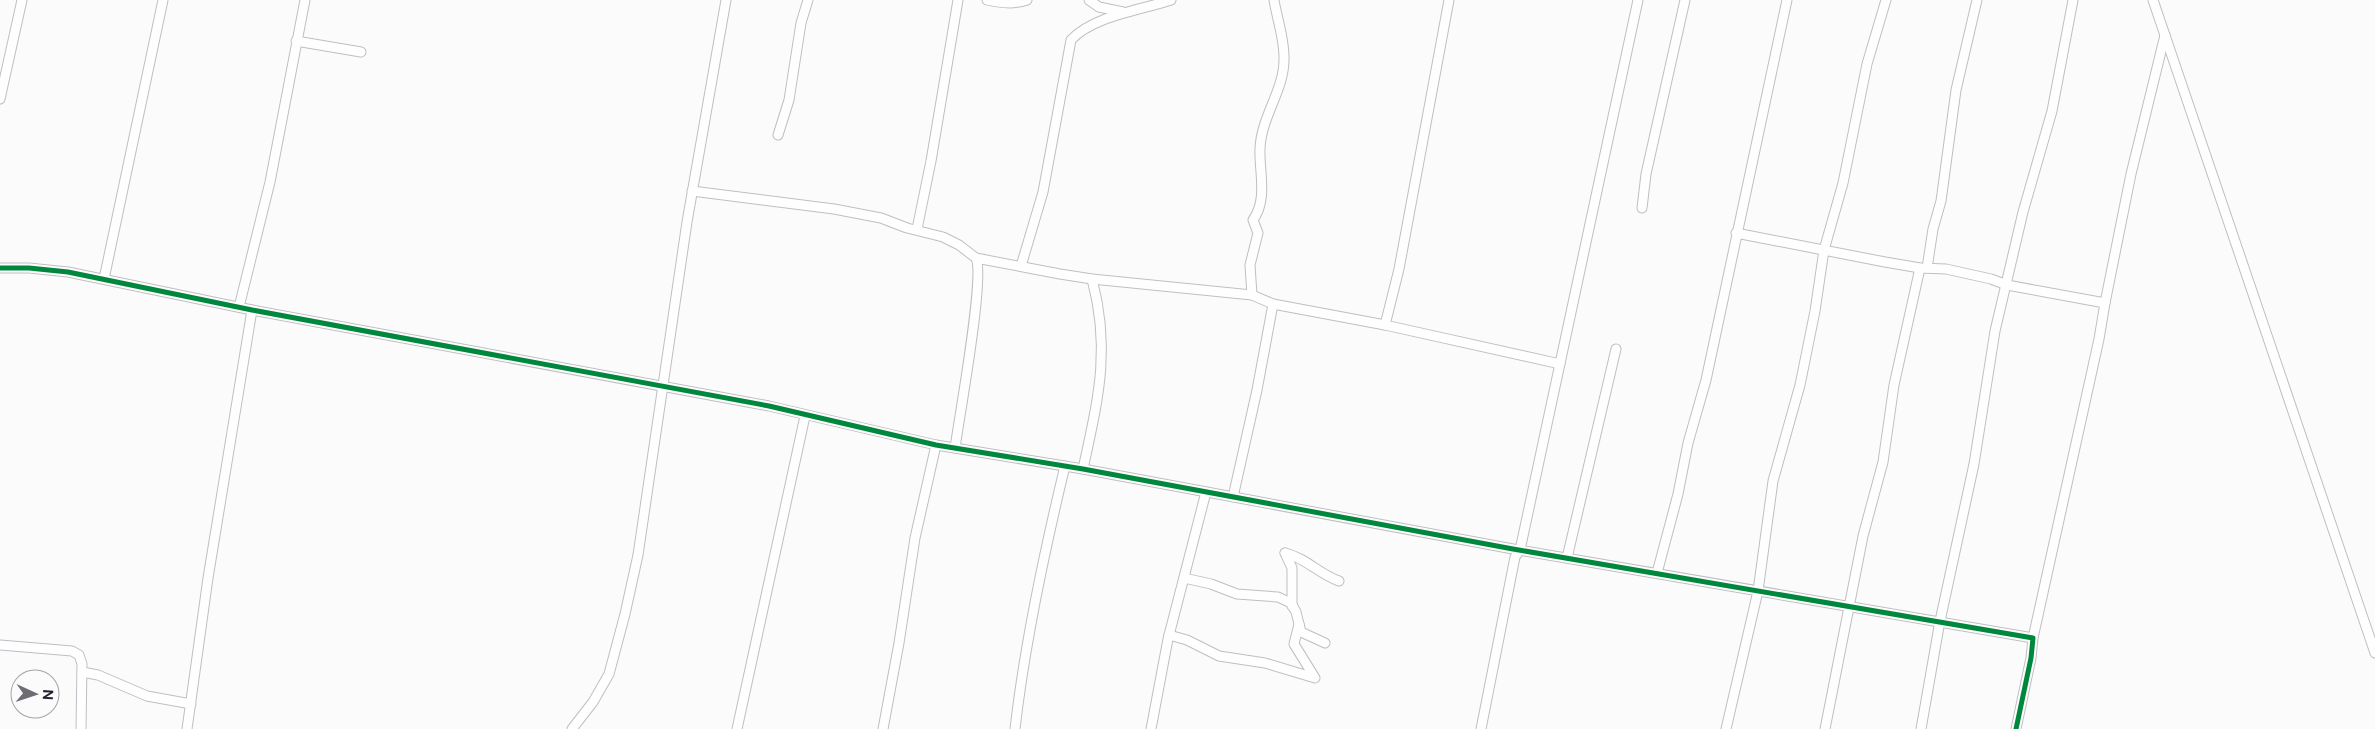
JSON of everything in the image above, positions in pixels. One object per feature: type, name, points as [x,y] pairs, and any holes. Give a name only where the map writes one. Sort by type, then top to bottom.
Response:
[{"type":"street","points":[[0,99],[22,0]]},
{"type":"street","points":[[104,279],[161,18],[163,0]]},
{"type":"street","points":[[239,307],[272,174],[305,0]]},
{"type":"street","points":[[572,729],[593,702],[609,674],[638,555],[692,191],[726,0]]},
{"type":"street","points":[[778,135],[789,100],[801,23],[808,0]]},
{"type":"street","points":[[917,229],[932,161],[958,0]]},
{"type":"street","points":[[987,0],[1002,3],[1020,3],[1027,0]]},
{"type":"street","points":[[1089,0],[1099,7],[1128,12]]},
{"type":"street","points":[[1021,266],[1043,192],[1072,40],[1089,28],[1128,12],[1171,0]]},
{"type":"street","points":[[1252,295],[1250,265],[1258,233],[1253,220],[1258,213],[1263,177],[1260,149],[1264,126],[1277,96],[1283,74],[1282,35],[1274,0]]},
{"type":"street","points":[[1386,325],[1399,268],[1449,0]]},
{"type":"street","points":[[1642,208],[1646,174],[1685,0]]},
{"type":"street","points":[[1657,573],[1678,494],[1688,443],[1706,380],[1787,0]]},
{"type":"street","points":[[1726,729],[1758,591],[1773,481],[1800,384],[1815,311],[1824,250],[1842,182],[1867,64],[1886,0]]},
{"type":"street","points":[[1825,729],[1863,536],[1883,462],[1894,385],[1941,201],[1956,90],[1977,0]]},
{"type":"street","points":[[1921,729],[1940,621],[1974,464],[1995,331],[2025,203],[2052,111],[2074,0]]},
{"type":"street","points":[[2153,0],[2375,652]]},
{"type":"street","points":[[1481,729],[1515,557],[1520,550],[1637,1]]},
{"type":"street","points":[[2016,729],[2032,658],[2033,638],[2099,339],[2131,174],[2166,34]]},
{"type":"street","points":[[296,41],[361,52]]},
{"type":"street","points":[[692,191],[834,208],[881,218],[907,228],[943,237],[959,245],[980,260],[1092,279],[1139,282],[1252,295],[1273,304],[1386,325],[1560,364]]},
{"type":"street","points":[[1736,233],[1923,268],[1946,269],[1991,279],[2007,285],[2105,303]]},
{"type":"street","points":[[955,448],[972,332],[980,260]]},
{"type":"street","points":[[0,268],[29,268],[104,279],[252,310],[326,322],[662,388],[769,406],[805,416],[936,445],[1083,469],[1520,550],[2033,638]]},
{"type":"street","points":[[1083,469],[1099,389],[1102,358],[1099,306],[1092,279]]},
{"type":"street","points":[[1233,497],[1257,390],[1273,304]]},
{"type":"street","points":[[187,729],[208,578],[252,310]]},
{"type":"street","points":[[1567,558],[1616,349]]},
{"type":"street","points":[[737,729],[805,416]]},
{"type":"street","points":[[883,729],[899,643],[915,538],[936,445]]},
{"type":"street","points":[[1015,729],[1046,546],[1065,466]]},
{"type":"street","points":[[1151,729],[1169,635],[1206,492]]},
{"type":"street","points":[[1326,643],[1300,632],[1292,606],[1292,568],[1285,553],[1300,557],[1326,577],[1339,581]]},
{"type":"street","points":[[1184,578],[1211,584],[1237,594],[1278,597],[1292,606]]},
{"type":"street","points":[[1169,635],[1187,640],[1219,656],[1264,664],[1314,678],[1294,644],[1299,624]]},
{"type":"street","points":[[0,645],[72,651],[81,659],[81,729]]},
{"type":"street","points":[[82,672],[98,675],[147,696],[191,704]]},
{"type":"cycle path","points":[[0,268],[29,268],[68,272],[252,310],[769,406],[936,445],[1083,469],[1513,549],[2033,638],[2031,658],[2016,729]]}]
